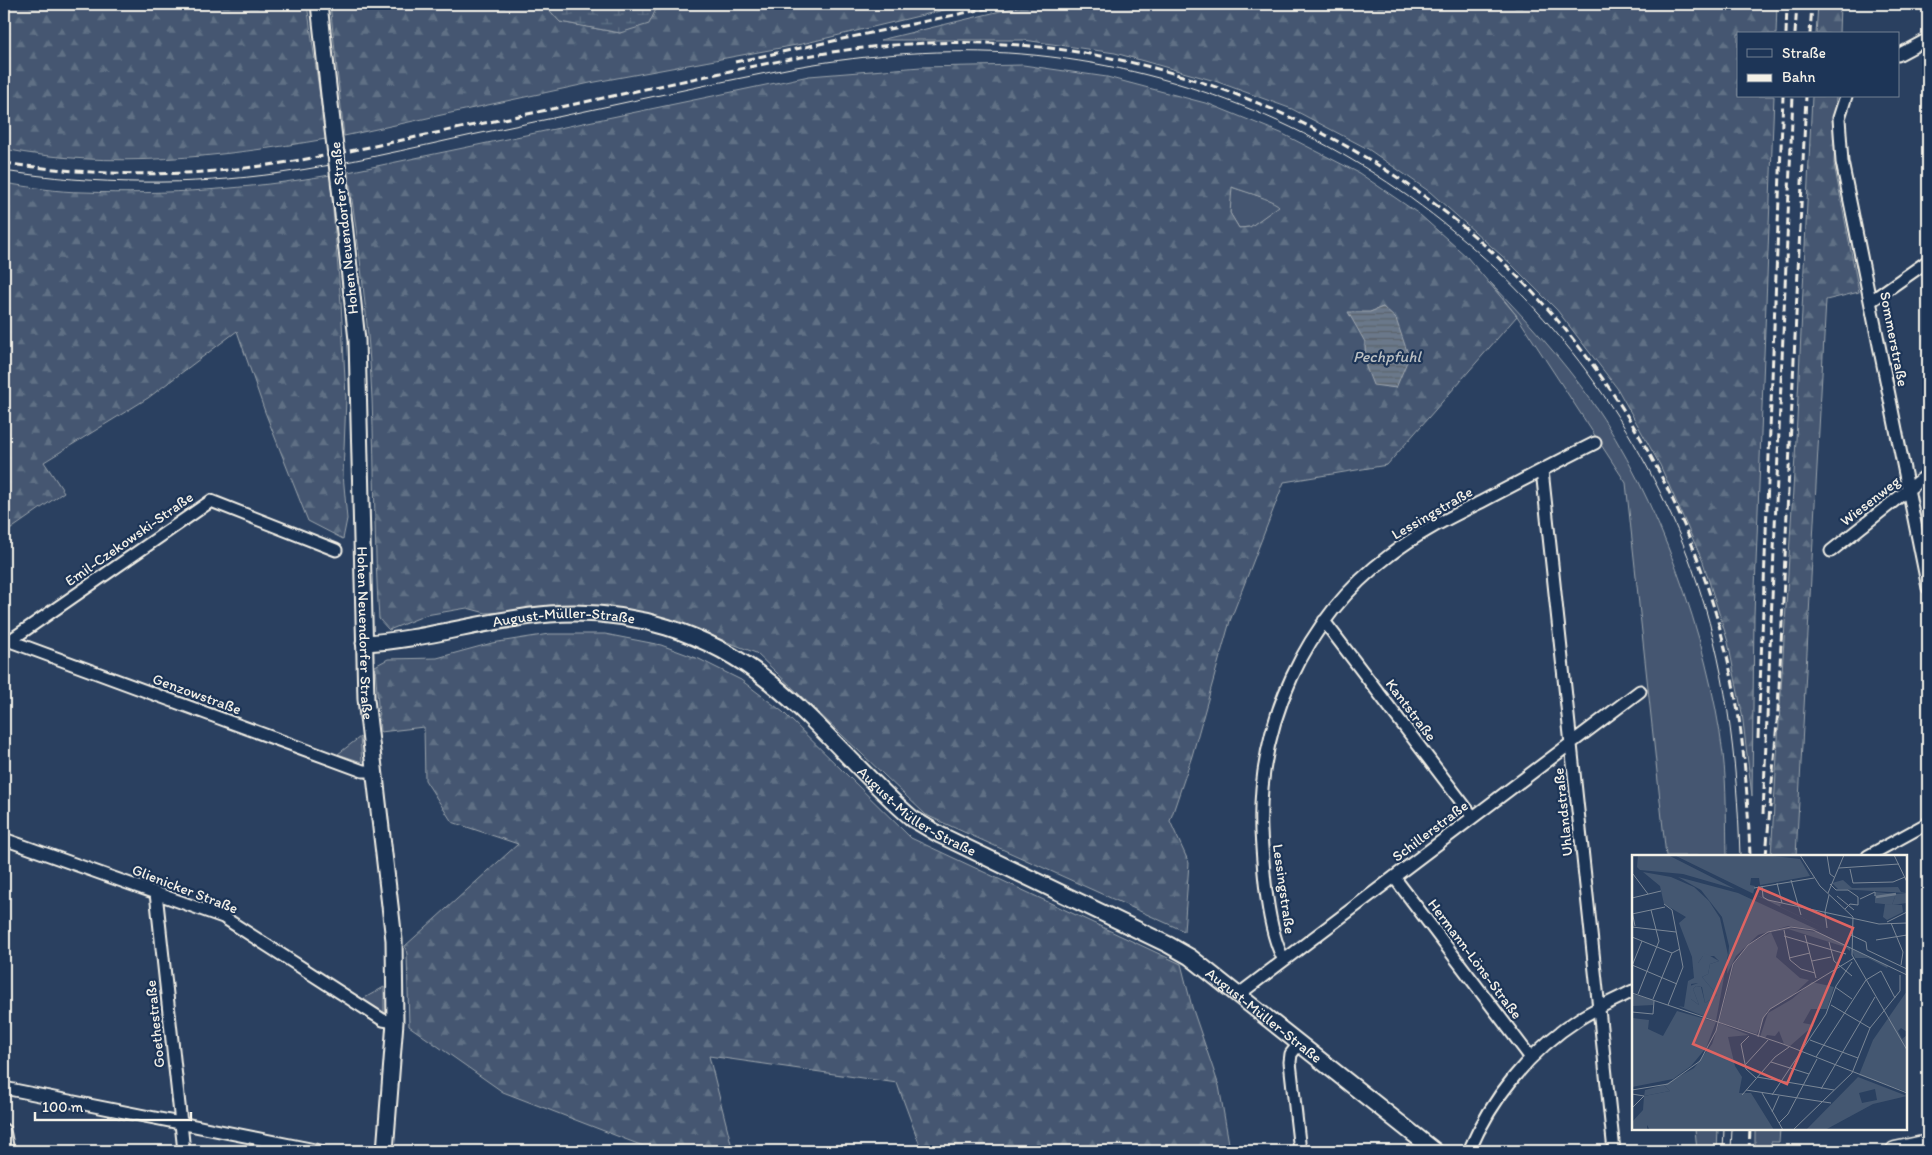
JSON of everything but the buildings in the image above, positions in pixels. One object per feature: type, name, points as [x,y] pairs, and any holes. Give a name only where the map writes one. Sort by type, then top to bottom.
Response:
[{"type":"main road","name":"Hohen Neuendorfer Straße","points":[[319,4],[357,340],[360,550],[366,700],[394,940],[395,1022],[386,1151]]},
{"type":"main road","name":"August-Müller-Straße","points":[[364,643],[418,636],[510,619],[580,612],[640,619],[694,636],[726,653],[772,684],[900,808],[926,828],[1169,945],[1190,957],[1434,1151]]},
{"type":"main road","points":[[1895,1151],[1928,1144]]},
{"type":"street","points":[[1900,54],[1928,39]]},
{"type":"street","name":"Sommerstraße","points":[[1845,98],[1839,118],[1840,146],[1928,588]]},
{"type":"street","points":[[1871,301],[1928,260]]},
{"type":"street","name":"Lessingstraße","points":[[1284,960],[1274,937],[1264,862],[1261,816],[1263,774],[1271,733],[1286,689],[1302,656],[1324,621],[1369,571],[1409,540],[1595,443]]},
{"type":"street","name":"Uhlandstraße","points":[[1542,470],[1614,1151]]},
{"type":"street","name":"Wiesenweg","points":[[1831,551],[1928,474]]},
{"type":"street","name":"Emil-Czekowski-Straße","points":[[7,643],[211,501],[336,550]]},
{"type":"street","name":"Kantstraße","points":[[1324,621],[1473,817]]},
{"type":"street","name":"Genzowstraße","points":[[7,643],[363,771],[374,771]]},
{"type":"street","name":"Schillerstraße","points":[[1238,995],[1640,691]]},
{"type":"street","points":[[1870,855],[1928,823]]},
{"type":"street","name":"Glienicker Straße","points":[[4,839],[230,921],[383,1020],[395,1022]]},
{"type":"street","name":"Hermann-Löns-Straße","points":[[1394,877],[1531,1058]]},
{"type":"street","name":"Goethestraße","points":[[156,893],[184,1151]]},
{"type":"street","points":[[1469,1151],[1495,1102],[1531,1058],[1567,1028],[1632,992]]},
{"type":"street","points":[[1299,1044],[1291,1054],[1290,1062],[1300,1151]]},
{"type":"street","points":[[4,1088],[320,1151]]},
{"type":"street","points":[[4,1130],[8,1151]]},
{"type":"green space","points":[[4,4],[307,4],[326,139],[206,156],[165,159],[84,159],[4,149]]},
{"type":"green space","points":[[330,4],[544,4],[560,22],[620,33],[657,7],[656,4],[969,4],[802,44],[590,83],[344,136]]},
{"type":"green space","points":[[544,4],[656,4],[657,7],[649,24],[620,33],[560,22]]},
{"type":"green space","points":[[1030,4],[1777,4],[1776,32],[1737,32],[1737,98],[1774,98],[1754,615],[1752,796],[1742,713],[1728,642],[1703,562],[1660,465],[1617,388],[1557,310],[1510,263],[1430,192],[1368,149],[1292,109],[1215,81],[1115,53],[1024,40],[880,40]]},
{"type":"green space","points":[[1818,4],[1840,4],[1839,32],[1816,32]]},
{"type":"green space","points":[[1023,65],[1107,77],[1209,104],[1281,133],[1359,173],[1419,214],[1467,257],[1517,316],[1387,465],[1284,482],[1230,621],[1192,756],[1170,821],[1189,863],[1184,931],[926,815],[756,653],[673,621],[607,605],[486,613],[467,608],[426,615],[389,630],[379,619],[369,342],[348,172],[809,76],[921,67]],"holes":[[[1232,187],[1265,198],[1279,206],[1250,227],[1239,228],[1230,213]],[[1383,307],[1366,367],[1365,342],[1370,312]]]},
{"type":"green space","points":[[1812,98],[1836,98],[1834,164],[1859,292],[1826,300],[1796,855],[1771,855],[1796,440]]},
{"type":"green space","points":[[330,175],[341,303],[346,398],[343,474],[347,519],[343,539],[308,521],[265,412],[237,331],[148,398],[44,462],[64,492],[4,534],[4,183],[63,191],[145,193],[269,184]]},
{"type":"green space","points":[[1231,187],[1265,198],[1280,206],[1250,227],[1239,228],[1230,213]]},
{"type":"green space","points":[[1490,282],[1543,339],[1591,400],[1638,480],[1676,570],[1692,616],[1716,709],[1723,754],[1726,793],[1727,855],[1666,855],[1626,483],[1517,316]]},
{"type":"green space","points":[[549,634],[605,634],[661,645],[699,659],[741,680],[783,712],[911,838],[1181,964],[1192,1007],[1219,1086],[1230,1149],[1216,1151],[922,1151],[897,1083],[709,1056],[733,1151],[656,1151],[503,1092],[409,1026],[407,954],[405,946],[518,844],[452,822],[425,780],[424,727],[380,732],[375,666],[388,659],[437,658],[492,643]]},
{"type":"green space","points":[[360,737],[362,762],[338,754]]},
{"type":"green space","points":[[384,987],[384,1013],[379,1012],[361,1000]]},
{"type":"green space","points":[[1695,1130],[1718,1130],[1717,1151],[1697,1151]]},
{"type":"green space","points":[[1755,1130],[1780,1130],[1779,1142],[1771,1142],[1771,1151],[1755,1151]]},
{"type":"water","name":"Pechpfuhl","points":[[1383,307],[1396,319],[1409,357],[1396,388],[1373,385],[1366,367],[1365,342],[1348,312],[1370,312]]},
{"type":"tram line","points":[[4,171],[73,179],[142,182],[212,180],[281,173],[376,156],[796,67],[909,53],[994,52],[1022,54],[1133,72],[1240,105],[1340,153],[1432,214],[1515,288],[1588,373],[1647,467],[1693,570],[1714,640],[1728,711],[1736,783],[1740,855]]},
{"type":"tram line","points":[[1723,1151],[1724,1130]]},
{"type":"tram line","points":[[1731,1151],[1732,1130]]},
{"type":"railway","points":[[735,62],[1006,4]]},
{"type":"railway","points":[[1786,32],[1787,4]]},
{"type":"railway","points":[[1795,32],[1797,4]]},
{"type":"railway","points":[[1810,32],[1812,4]]},
{"type":"railway","points":[[4,163],[83,172],[136,174],[189,173],[269,165],[374,146],[793,58],[851,49],[910,44],[994,43],[1078,52],[1160,70],[1240,96],[1314,129],[1350,148],[1418,192],[1450,216],[1511,270],[1553,315],[1592,364],[1626,414],[1657,468],[1683,523],[1705,580],[1723,640],[1742,739],[1750,855]]},
{"type":"railway","points":[[1758,738],[1783,98]]},
{"type":"railway","points":[[1763,814],[1793,98]]},
{"type":"railway","points":[[1766,855],[1778,710],[1806,98]]},
{"type":"railway","points":[[1749,1151],[1750,1130]]}]
